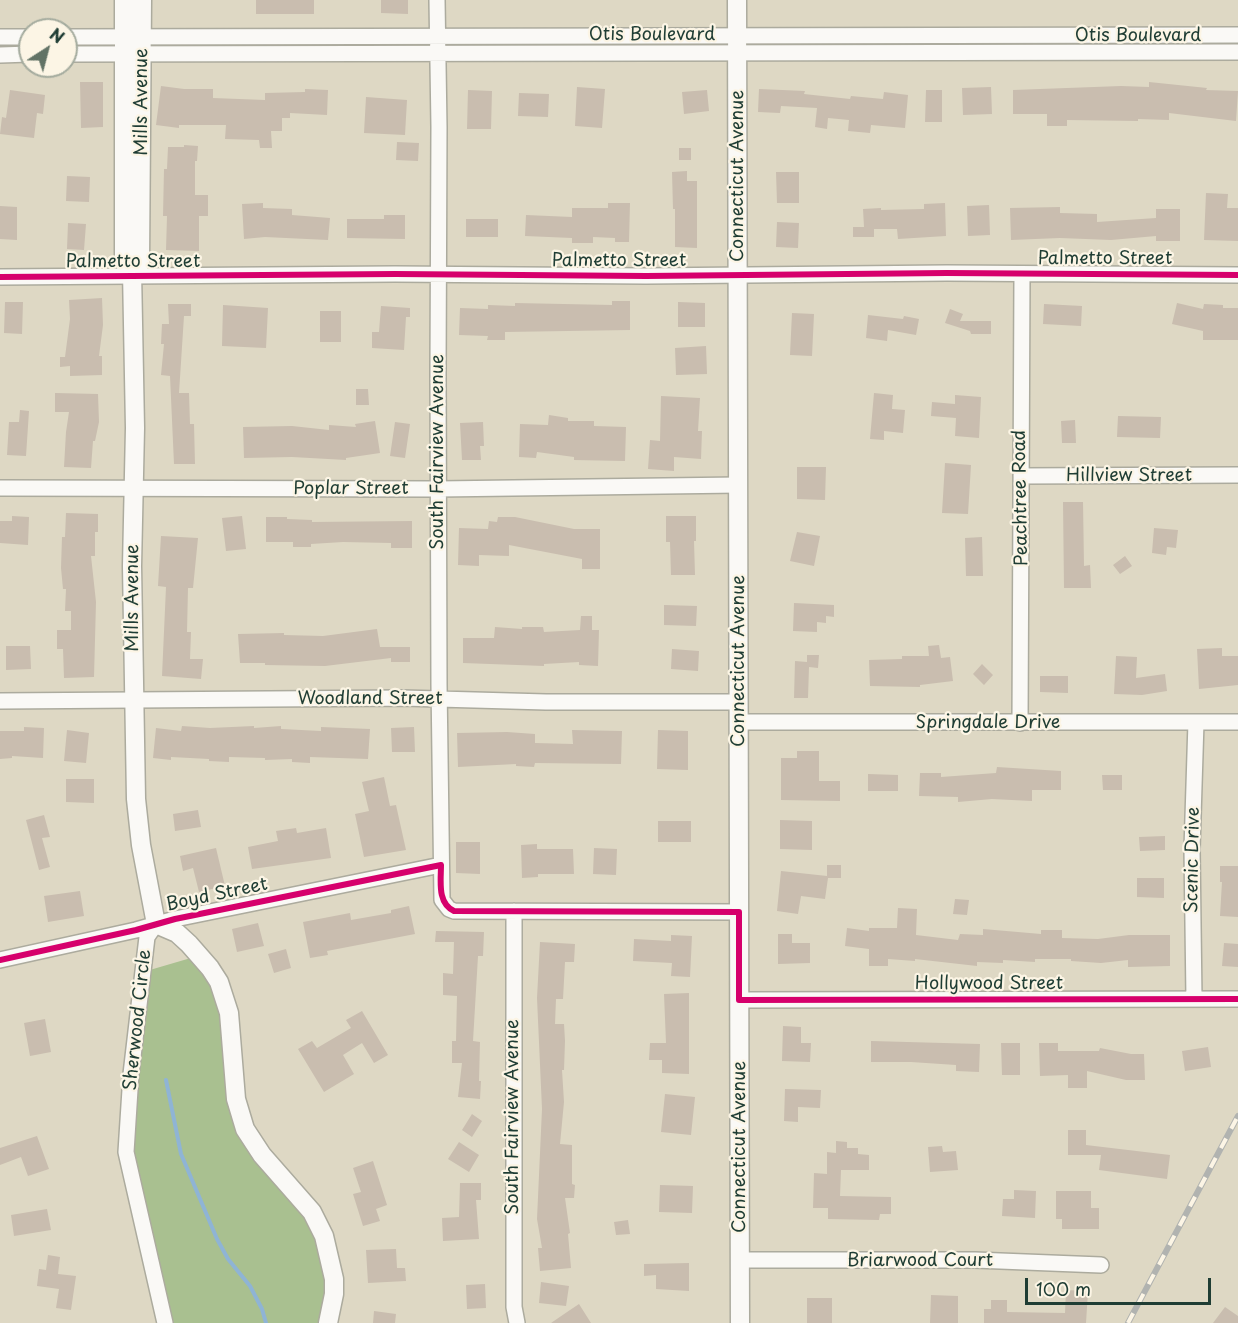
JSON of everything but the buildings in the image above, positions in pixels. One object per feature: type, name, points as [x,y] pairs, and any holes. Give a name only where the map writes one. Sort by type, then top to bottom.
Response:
[{"type":"street","name":"Mills Avenue","points":[[124,0],[133,45]]},
{"type":"street","name":"Mills Avenue","points":[[142,0],[133,45],[124,258],[132,274],[134,373],[132,566],[138,822],[156,924]]},
{"type":"street","name":"South Fairview Avenue","points":[[437,0],[441,895],[444,904],[454,911],[514,911],[514,1307],[517,1323]]},
{"type":"street","name":"Connecticut Avenue","points":[[737,0],[740,1323]]},
{"type":"street","name":"Otis Boulevard","points":[[78,38],[133,45],[438,53],[737,43],[1238,35]]},
{"type":"street","name":"Otis Boulevard","points":[[78,52],[133,45],[437,36],[1238,52]]},
{"type":"street","points":[[0,37],[18,37]]},
{"type":"street","points":[[0,55],[18,54]]},
{"type":"street","name":"Palmetto Street","points":[[0,277],[132,274],[1238,275]]},
{"type":"street","name":"Peachtree Road","points":[[1020,723],[1022,274]]},
{"type":"street","name":"Hillview Street","points":[[1021,476],[1238,475]]},
{"type":"street","name":"Poplar Street","points":[[0,488],[438,489],[739,485]]},
{"type":"street","name":"Woodland Street","points":[[0,701],[439,699],[546,702],[739,702]]},
{"type":"street","name":"Springdale Drive","points":[[739,722],[1238,722]]},
{"type":"street","name":"Scenic Drive","points":[[1194,999],[1192,859],[1196,722]]},
{"type":"street","name":"Boyd Street","points":[[0,960],[156,924],[441,865]]},
{"type":"street","points":[[514,911],[739,912]]},
{"type":"street","name":"Sherwood Circle","points":[[165,1323],[126,1152],[131,1074],[147,937],[156,924],[177,933],[201,955],[219,982],[229,1013],[236,1099],[245,1129],[262,1155],[312,1212],[324,1236],[334,1279],[334,1294],[328,1323]]},
{"type":"street","name":"Hollywood Street","points":[[740,999],[1236,999]]},
{"type":"street","name":"Briarwood Court","points":[[740,1260],[975,1260],[1101,1265]]},
{"type":"green space","points":[[201,955],[219,982],[236,1099],[324,1236],[328,1323],[165,1323],[128,1163],[143,972]]},
{"type":"waterway","points":[[166,1080],[181,1154],[217,1239],[228,1259],[250,1286],[262,1309],[266,1323]]},
{"type":"railway","points":[[1128,1323],[1238,1116]]},
{"type":"cycle path","points":[[0,277],[947,273],[1238,275]]},
{"type":"cycle path","points":[[0,960],[136,930],[175,919],[441,865],[442,897],[454,911],[739,912],[739,1000],[1238,999]]}]
